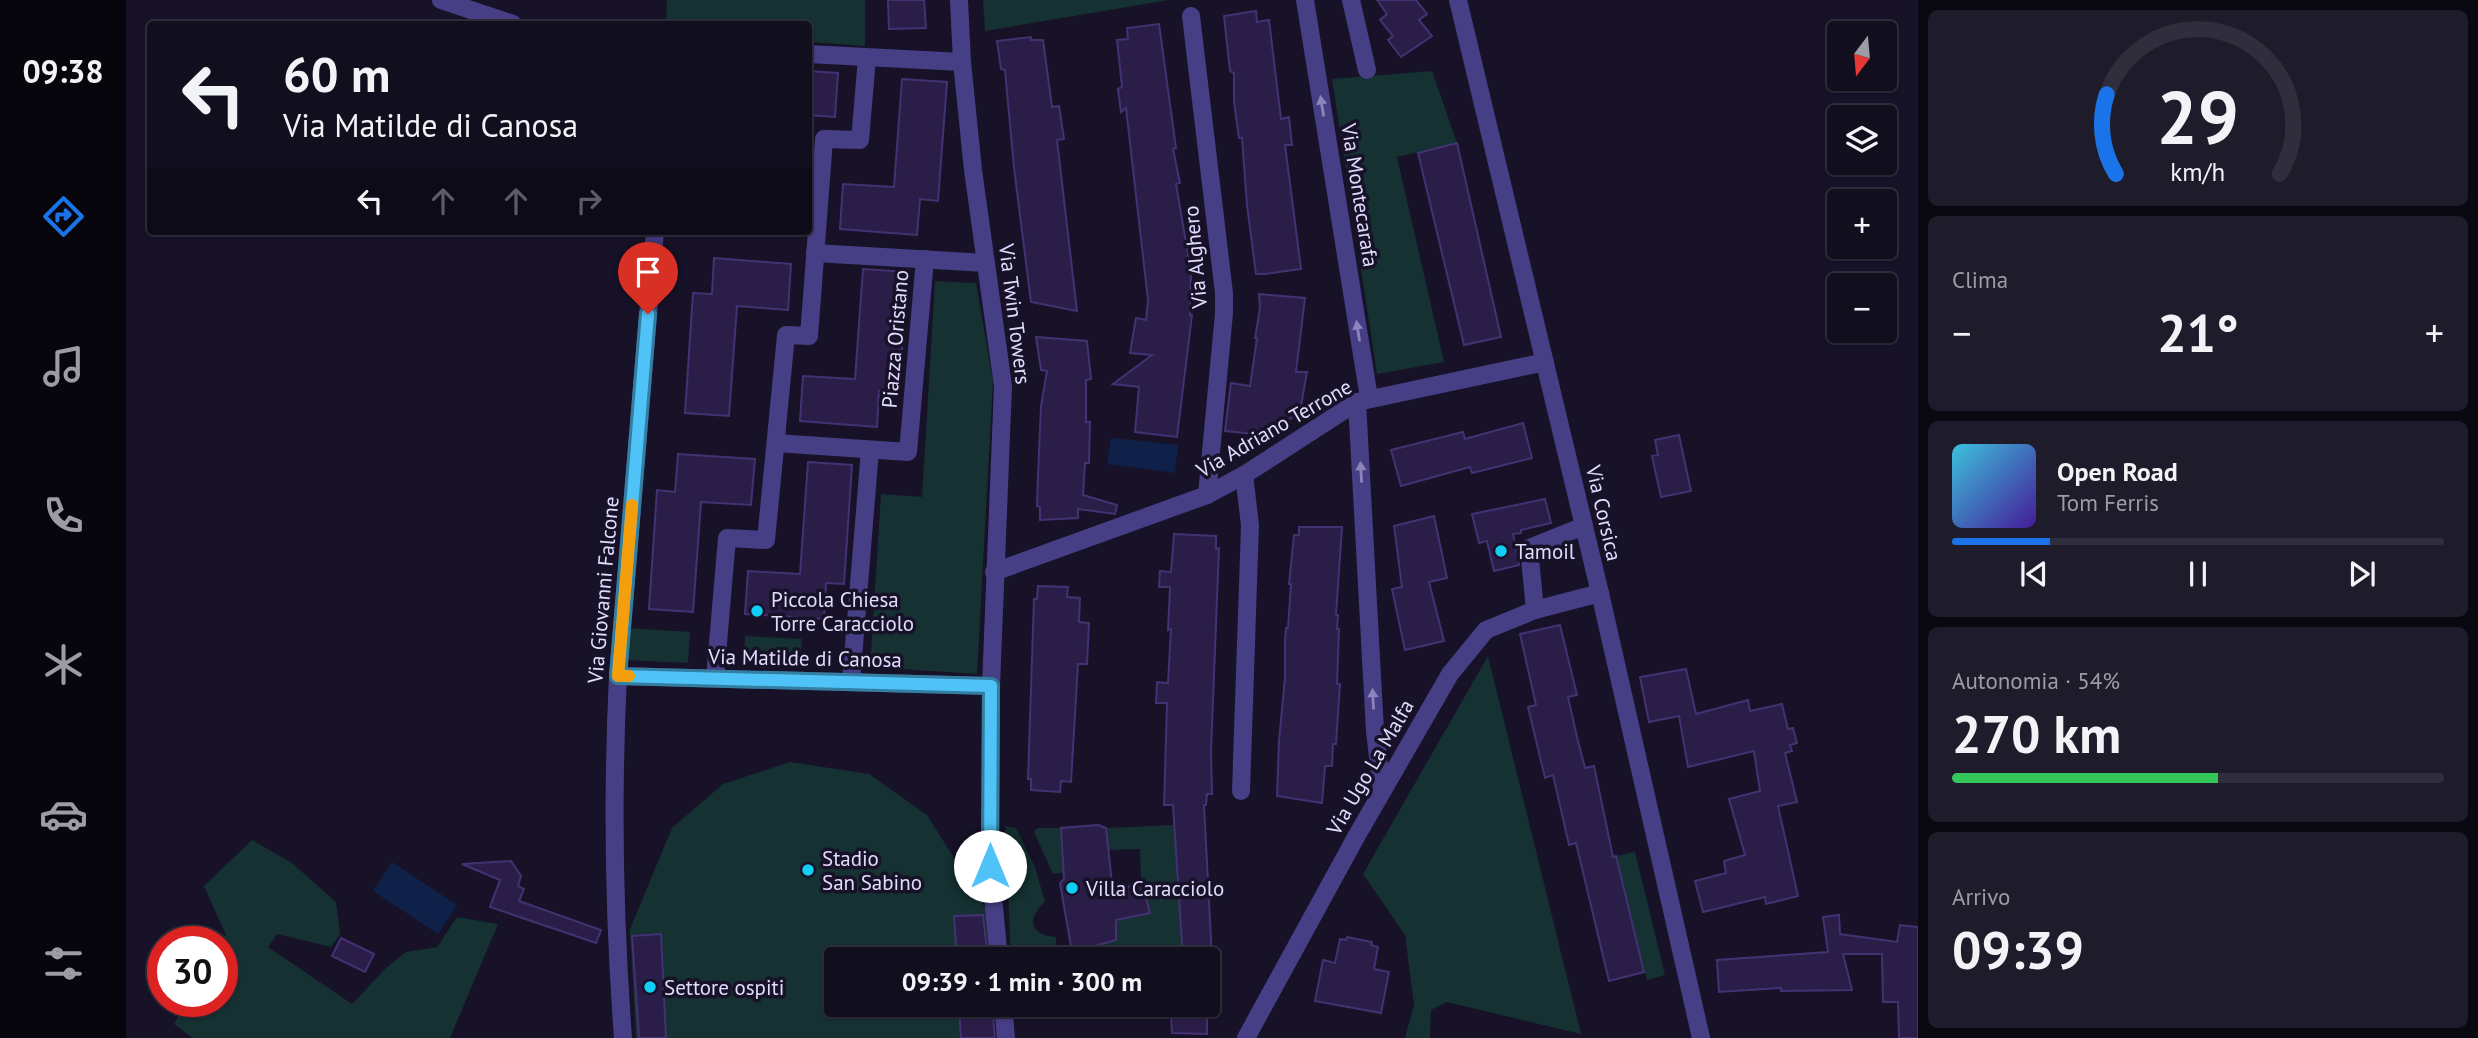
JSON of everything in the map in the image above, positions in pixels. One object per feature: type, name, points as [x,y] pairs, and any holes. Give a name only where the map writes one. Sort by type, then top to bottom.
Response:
[{"type":"street","points":[[441,0],[504,21]]},
{"type":"street","name":"Via Twin Towers","points":[[958,0],[973,170],[1003,386],[991,686]]},
{"type":"street","name":"Via Montecarafa","points":[[1305,0],[1363,400],[1374,722],[1382,791]]},
{"type":"street","points":[[1351,0],[1367,70]]},
{"type":"street","name":"Via Corsica","points":[[1458,0],[1600,593],[1701,1038]]},
{"type":"street","name":"Via Alghero","points":[[1191,16],[1224,293],[1207,495]]},
{"type":"street","points":[[812,54],[962,62]]},
{"type":"street","points":[[715,678],[727,538],[766,540],[786,335],[809,336],[824,139],[860,140],[867,58]]},
{"type":"street","name":"Via Giovanni Falcone","points":[[623,1038],[616,946],[615,747],[618,676],[655,235]]},
{"type":"street","name":"Piazza Oristano","points":[[776,443],[908,452],[925,259],[815,253]]},
{"type":"street","points":[[925,259],[986,263]]},
{"type":"street","name":"Via Adriano Terrone","points":[[994,572],[1207,495],[1244,475],[1363,400],[1545,362]]},
{"type":"street","points":[[851,682],[870,450]]},
{"type":"street","points":[[1241,791],[1250,525],[1244,475]]},
{"type":"street","points":[[1535,610],[1529,548],[1584,526]]},
{"type":"street","name":"Via Ugo La Malfa","points":[[1246,1038],[1382,791],[1450,674],[1486,630],[1535,610],[1600,593]]},
{"type":"street","name":"Via Matilde di Canosa","points":[[618,676],[991,686]]},
{"type":"street","points":[[991,686],[990,866],[998,947]]},
{"type":"street","points":[[1004,1017],[1006,1038]]},
{"type":"green space","points":[[667,0],[865,0],[865,46],[812,42],[812,21],[666,21]]},
{"type":"green space","points":[[983,0],[1169,0],[985,31]]},
{"type":"green space","points":[[1432,71],[1457,143],[1397,157],[1444,362],[1377,374],[1332,79]]},
{"type":"green space","points":[[935,281],[976,283],[993,381],[977,674],[870,667],[881,494],[922,497]]},
{"type":"green space","points":[[628,628],[690,632],[688,663],[626,660]]},
{"type":"green space","points":[[745,636],[802,639],[800,666],[744,663]]},
{"type":"green space","points":[[1488,656],[1581,1034],[1447,1002],[1431,1010],[1430,1038],[1405,1038],[1414,1005],[1405,935],[1363,874]]},
{"type":"green space","name":"Stadio San Sabino","points":[[790,762],[869,774],[927,815],[988,912],[990,947],[824,947],[824,1017],[994,1017],[995,1038],[636,1038],[630,929],[672,828],[723,784]]},
{"type":"green space","points":[[1175,825],[1182,947],[1100,947],[1099,944],[1116,920],[1150,913],[1141,880],[1140,849],[1109,850],[1106,828]]},
{"type":"green space","points":[[1005,826],[1016,828],[1035,867],[1045,902],[1033,920],[1036,930],[1056,937],[1056,947],[1010,947]]},
{"type":"green space","points":[[1037,828],[1061,828],[1063,873],[1053,874],[1034,832]]},
{"type":"green space","points":[[252,840],[292,863],[336,902],[340,934],[331,947],[277,934],[268,947],[352,1004],[386,968],[406,952],[437,947],[457,917],[498,924],[450,1038],[193,1038],[174,1024],[178,1017],[238,1017],[238,926],[222,926],[204,886]]},
{"type":"green space","points":[[1635,852],[1665,975],[1647,980],[1616,856]]},
{"type":"water","points":[[1111,438],[1178,445],[1175,473],[1107,464]]},
{"type":"water","points":[[392,862],[457,905],[438,934],[373,891]]},
{"type":"building","points":[[888,0],[924,0],[926,28],[889,29]]},
{"type":"building","points":[[1377,0],[1416,0],[1427,14],[1419,20],[1432,36],[1401,57],[1388,40],[1393,36],[1380,20],[1387,14]]},
{"type":"building","points":[[1256,11],[1257,22],[1269,20],[1281,119],[1289,117],[1292,145],[1285,145],[1301,269],[1265,274],[1256,274],[1242,138],[1239,138],[1234,102],[1234,73],[1230,71],[1224,16]]},
{"type":"building","points":[[1159,24],[1176,148],[1173,149],[1180,183],[1176,184],[1191,272],[1192,315],[1177,437],[1135,432],[1139,387],[1113,384],[1152,355],[1130,353],[1136,318],[1146,320],[1148,300],[1126,108],[1121,112],[1118,89],[1122,87],[1117,40],[1128,39],[1127,28]]},
{"type":"building","points":[[1031,37],[1031,40],[1043,40],[1052,107],[1059,106],[1064,139],[1057,140],[1077,311],[1031,302],[1005,70],[1001,69],[997,41]]},
{"type":"building","points":[[812,71],[838,73],[835,117],[812,115]]},
{"type":"building","points":[[902,79],[947,82],[938,201],[920,199],[917,235],[840,229],[843,184],[894,187]]},
{"type":"building","points":[[1457,143],[1501,337],[1464,345],[1418,153]]},
{"type":"building","points":[[714,258],[791,264],[788,310],[737,306],[729,416],[685,413],[693,293],[712,294]]},
{"type":"building","points":[[863,269],[907,272],[899,393],[879,391],[877,427],[800,421],[803,376],[855,379]]},
{"type":"building","points":[[1259,294],[1305,298],[1296,372],[1307,372],[1301,406],[1293,406],[1293,417],[1265,435],[1225,431],[1231,383],[1250,386],[1260,308]]},
{"type":"building","points":[[1036,337],[1087,341],[1091,379],[1086,380],[1086,422],[1090,422],[1089,463],[1085,463],[1083,495],[1117,505],[1115,514],[1078,509],[1078,518],[1040,520],[1040,507],[1037,506],[1041,406],[1047,371],[1041,370]]},
{"type":"building","points":[[1523,423],[1532,458],[1472,473],[1470,467],[1401,486],[1391,450],[1463,432],[1465,439]]},
{"type":"building","points":[[1679,435],[1691,491],[1661,497],[1652,456],[1658,455],[1655,440]]},
{"type":"building","points":[[678,454],[755,459],[751,505],[701,502],[693,612],[649,609],[657,490],[675,492]]},
{"type":"building","points":[[808,462],[852,465],[844,584],[826,583],[824,619],[745,614],[748,571],[800,574]]},
{"type":"building","points":[[1545,499],[1551,523],[1513,534],[1519,565],[1494,571],[1487,541],[1479,543],[1472,514]]},
{"type":"building","points":[[1434,516],[1447,578],[1429,582],[1444,641],[1405,650],[1392,589],[1402,587],[1394,526]]},
{"type":"building","points":[[1299,527],[1342,527],[1336,615],[1339,629],[1337,684],[1340,684],[1336,744],[1333,744],[1332,766],[1325,766],[1322,803],[1277,796],[1289,584],[1294,535],[1299,535]]},
{"type":"building","points":[[1174,534],[1216,536],[1216,549],[1219,548],[1211,751],[1212,794],[1207,794],[1204,805],[1211,947],[1182,947],[1173,805],[1164,805],[1167,703],[1156,703],[1157,682],[1168,683],[1171,629],[1168,630],[1170,587],[1159,587],[1160,571],[1171,572]]},
{"type":"building","points":[[1038,586],[1068,587],[1067,597],[1080,598],[1079,622],[1089,623],[1087,664],[1078,664],[1071,782],[1061,781],[1060,792],[1031,790],[1031,779],[1028,779],[1034,599],[1037,599]]},
{"type":"building","points":[[1560,625],[1577,695],[1568,697],[1577,737],[1585,768],[1594,766],[1613,857],[1616,856],[1644,972],[1609,981],[1576,843],[1569,845],[1553,775],[1545,778],[1528,707],[1536,705],[1520,634]]},
{"type":"building","points":[[1686,669],[1696,714],[1748,700],[1750,711],[1782,704],[1788,729],[1793,728],[1797,743],[1790,745],[1792,751],[1785,753],[1797,802],[1778,806],[1798,896],[1766,904],[1765,897],[1703,912],[1695,881],[1726,873],[1724,861],[1745,855],[1729,799],[1760,791],[1754,751],[1688,767],[1679,716],[1649,722],[1640,677]]},
{"type":"building","name":"Villa Caracciolo","points":[[1098,825],[1106,828],[1113,892],[1141,880],[1150,913],[1116,920],[1116,940],[1090,947],[1071,947],[1060,883],[1064,879],[1061,828]]},
{"type":"building","points":[[511,861],[521,876],[518,886],[524,889],[519,901],[601,930],[596,943],[490,907],[500,880],[462,864]]},
{"type":"building","points":[[983,915],[987,947],[956,947],[954,916]]},
{"type":"building","points":[[1839,915],[1840,934],[1897,942],[1900,925],[1918,927],[1918,1038],[1899,1038],[1898,1002],[1883,1002],[1882,954],[1843,954],[1852,990],[1781,991],[1781,988],[1719,992],[1717,960],[1828,952],[1823,917]]},
{"type":"building","name":"Settore ospiti","points":[[661,934],[666,1038],[639,1038],[632,936]]},
{"type":"building","points":[[1347,937],[1372,942],[1371,945],[1378,947],[1374,969],[1389,972],[1381,1013],[1315,1001],[1323,960],[1335,963],[1340,939],[1346,940]]},
{"type":"building","points":[[341,938],[374,954],[365,972],[332,956]]},
{"type":"building","points":[[960,1017],[993,1017],[995,1038],[961,1038]]},
{"type":"building","points":[[1171,1017],[1207,1017],[1207,1034],[1172,1033]]},
{"type":"slow traffic","points":[[629,676],[618,676],[632,505]]},
{"type":"place","name":"Tamoil","points":[[1501,551]]},
{"type":"place","name":"Piccola Chiesa Torre Caracciolo","points":[[757,611]]},
{"type":"place","name":"Stadio San Sabino","points":[[808,870]]},
{"type":"place","name":"Villa Caracciolo","points":[[1072,888]]},
{"type":"place","name":"Settore ospiti","points":[[650,987]]},
{"type":"route","points":[[648,314],[618,676],[991,686],[990,866]]}]
